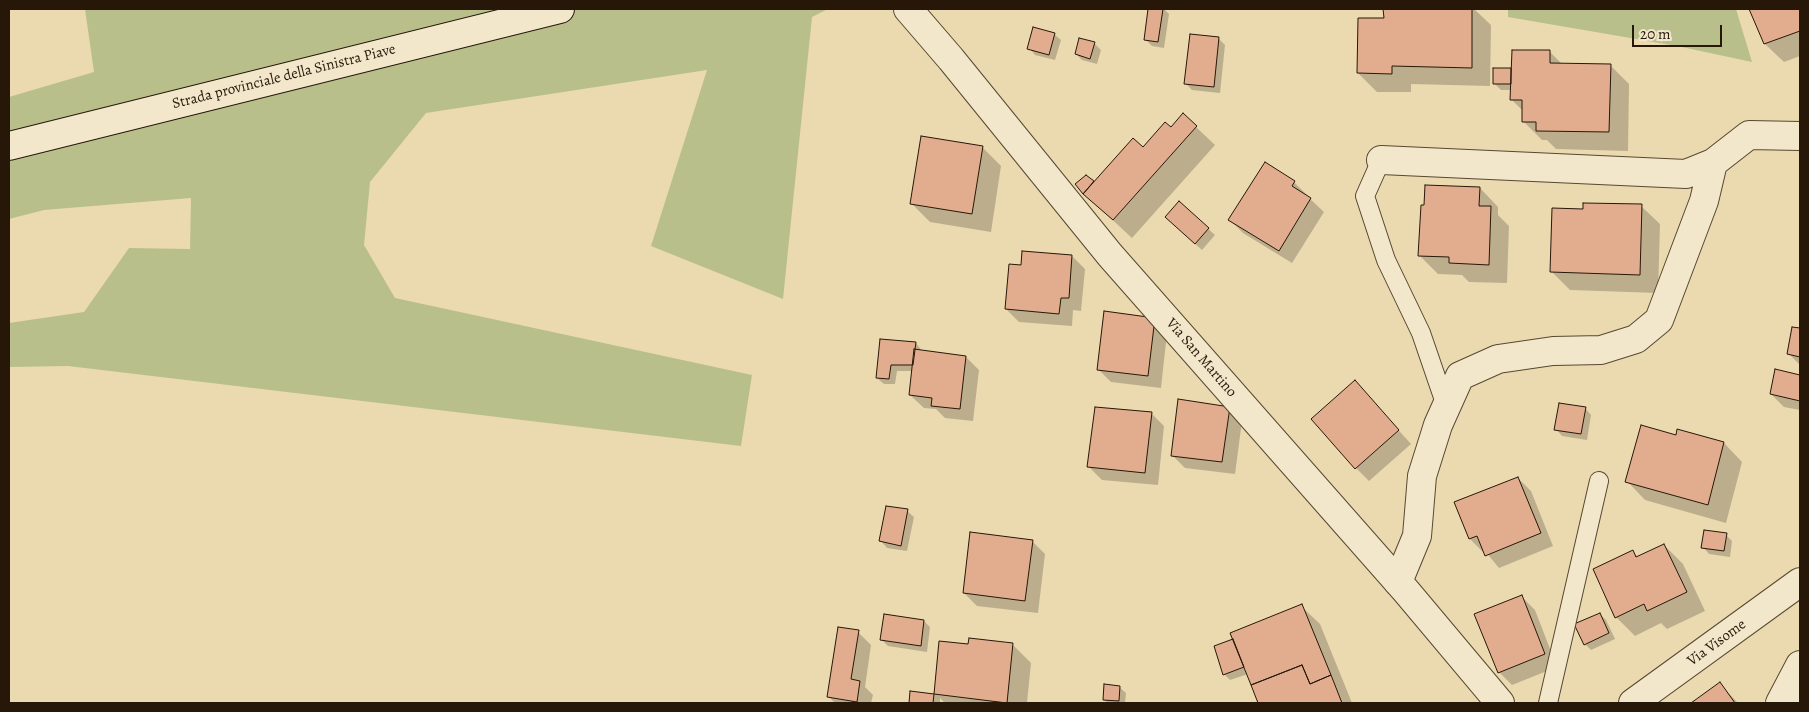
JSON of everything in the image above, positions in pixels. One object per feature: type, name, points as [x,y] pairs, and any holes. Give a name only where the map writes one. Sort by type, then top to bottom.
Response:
[{"type":"street","name":"Strada provinciale della Sinistra Piave","points":[[9,146],[560,9]]},
{"type":"street","name":"Via San Martino","points":[[908,9],[951,59],[1110,255],[1398,582],[1500,703]]},
{"type":"street","points":[[1381,160],[1686,174],[1713,163],[1750,135],[1800,136]]},
{"type":"street","points":[[1398,582],[1417,536],[1422,476],[1438,425],[1460,376],[1498,359],[1553,351],[1601,350],[1636,339],[1659,320],[1704,201],[1713,163]]},
{"type":"street","name":"Via Visome","points":[[1633,703],[1800,582]]},
{"type":"street","points":[[1789,700],[1800,665]]},
{"type":"lane","points":[[1381,160],[1365,196],[1386,260],[1421,333],[1446,406]]},
{"type":"lane","points":[[1548,703],[1599,481]]},
{"type":"green space","points":[[85,9],[828,9],[812,17],[783,299],[651,246],[707,70],[426,113],[370,182],[364,245],[395,298],[752,375],[741,446],[68,366],[9,367],[9,323],[84,312],[129,248],[190,249],[191,198],[44,210],[9,219],[9,97],[94,72]]},
{"type":"green space","points":[[1508,9],[1736,9],[1752,62],[1677,46],[1508,17]]},
{"type":"building","points":[[1148,9],[1163,9],[1158,42],[1144,40]]},
{"type":"building","points":[[1383,9],[1472,9],[1472,68],[1392,66],[1392,74],[1357,73],[1358,18],[1384,18]]},
{"type":"building","points":[[1749,9],[1800,9],[1800,31],[1764,44]]},
{"type":"building","points":[[1033,27],[1055,33],[1049,55],[1027,49]]},
{"type":"building","points":[[1190,34],[1219,37],[1214,87],[1184,84]]},
{"type":"building","points":[[1079,38],[1095,42],[1090,59],[1075,54]]},
{"type":"building","points":[[1512,50],[1550,50],[1550,63],[1611,64],[1609,132],[1536,131],[1536,122],[1522,122],[1522,100],[1510,100]]},
{"type":"building","points":[[1493,68],[1511,68],[1511,84],[1493,84]]},
{"type":"building","points":[[1183,113],[1197,126],[1113,220],[1083,194],[1133,138],[1143,147],[1165,122],[1171,127]]},
{"type":"building","points":[[921,136],[983,146],[972,214],[910,204]]},
{"type":"building","points":[[1265,162],[1295,181],[1292,186],[1311,198],[1279,251],[1228,220]]},
{"type":"building","points":[[1086,175],[1094,181],[1083,194],[1075,184]]},
{"type":"building","points":[[1425,185],[1480,187],[1479,206],[1491,206],[1489,265],[1449,263],[1449,257],[1418,256],[1421,205],[1424,205]]},
{"type":"building","points":[[1179,201],[1209,228],[1195,244],[1165,217]]},
{"type":"building","points":[[1583,203],[1642,204],[1640,275],[1550,272],[1552,208],[1583,209]]},
{"type":"building","points":[[1022,251],[1072,255],[1069,298],[1061,298],[1059,314],[1005,309],[1009,264],[1021,265]]},
{"type":"building","points":[[1104,311],[1155,318],[1148,376],[1097,370]]},
{"type":"building","points":[[1792,327],[1800,328],[1800,357],[1787,354]]},
{"type":"building","points":[[880,339],[916,342],[913,365],[891,365],[889,379],[876,378]]},
{"type":"building","points":[[914,349],[966,356],[960,409],[931,406],[932,398],[909,395]]},
{"type":"building","points":[[1775,369],[1800,375],[1800,401],[1770,394]]},
{"type":"building","points":[[1355,380],[1399,430],[1355,469],[1311,419]]},
{"type":"building","points":[[1178,399],[1230,407],[1222,462],[1171,456]]},
{"type":"building","points":[[1559,403],[1586,407],[1581,434],[1554,430]]},
{"type":"building","points":[[1095,407],[1152,412],[1145,473],[1087,467]]},
{"type":"building","points":[[1641,425],[1676,435],[1677,429],[1724,442],[1708,505],[1625,482]]},
{"type":"building","points":[[1518,477],[1541,533],[1485,556],[1477,536],[1469,539],[1454,502]]},
{"type":"building","points":[[886,506],[908,509],[901,546],[879,541]]},
{"type":"building","points":[[1704,530],[1727,533],[1724,551],[1701,548]]},
{"type":"building","points":[[970,532],[1033,540],[1025,601],[963,593]]},
{"type":"building","points":[[1664,544],[1687,592],[1647,611],[1644,604],[1615,618],[1593,569],[1633,550],[1636,557]]},
{"type":"building","points":[[1522,595],[1545,654],[1498,673],[1474,614]]},
{"type":"building","points":[[1302,604],[1331,675],[1310,684],[1302,665],[1251,685],[1230,633]]},
{"type":"building","points":[[1600,613],[1609,633],[1584,645],[1574,624]]},
{"type":"building","points":[[884,614],[924,620],[921,646],[880,640]]},
{"type":"building","points":[[838,627],[859,630],[851,679],[860,681],[857,702],[827,697]]},
{"type":"building","points":[[969,638],[1013,643],[1007,703],[934,694],[939,641],[968,644]]},
{"type":"building","points":[[1233,639],[1244,667],[1223,675],[1214,646]]},
{"type":"building","points":[[1302,665],[1310,684],[1331,675],[1342,703],[1258,703],[1251,685]]},
{"type":"building","points":[[1720,682],[1735,703],[1691,703]]},
{"type":"building","points":[[1104,684],[1120,686],[1119,701],[1103,700]]},
{"type":"building","points":[[910,691],[934,694],[933,703],[909,703]]}]
